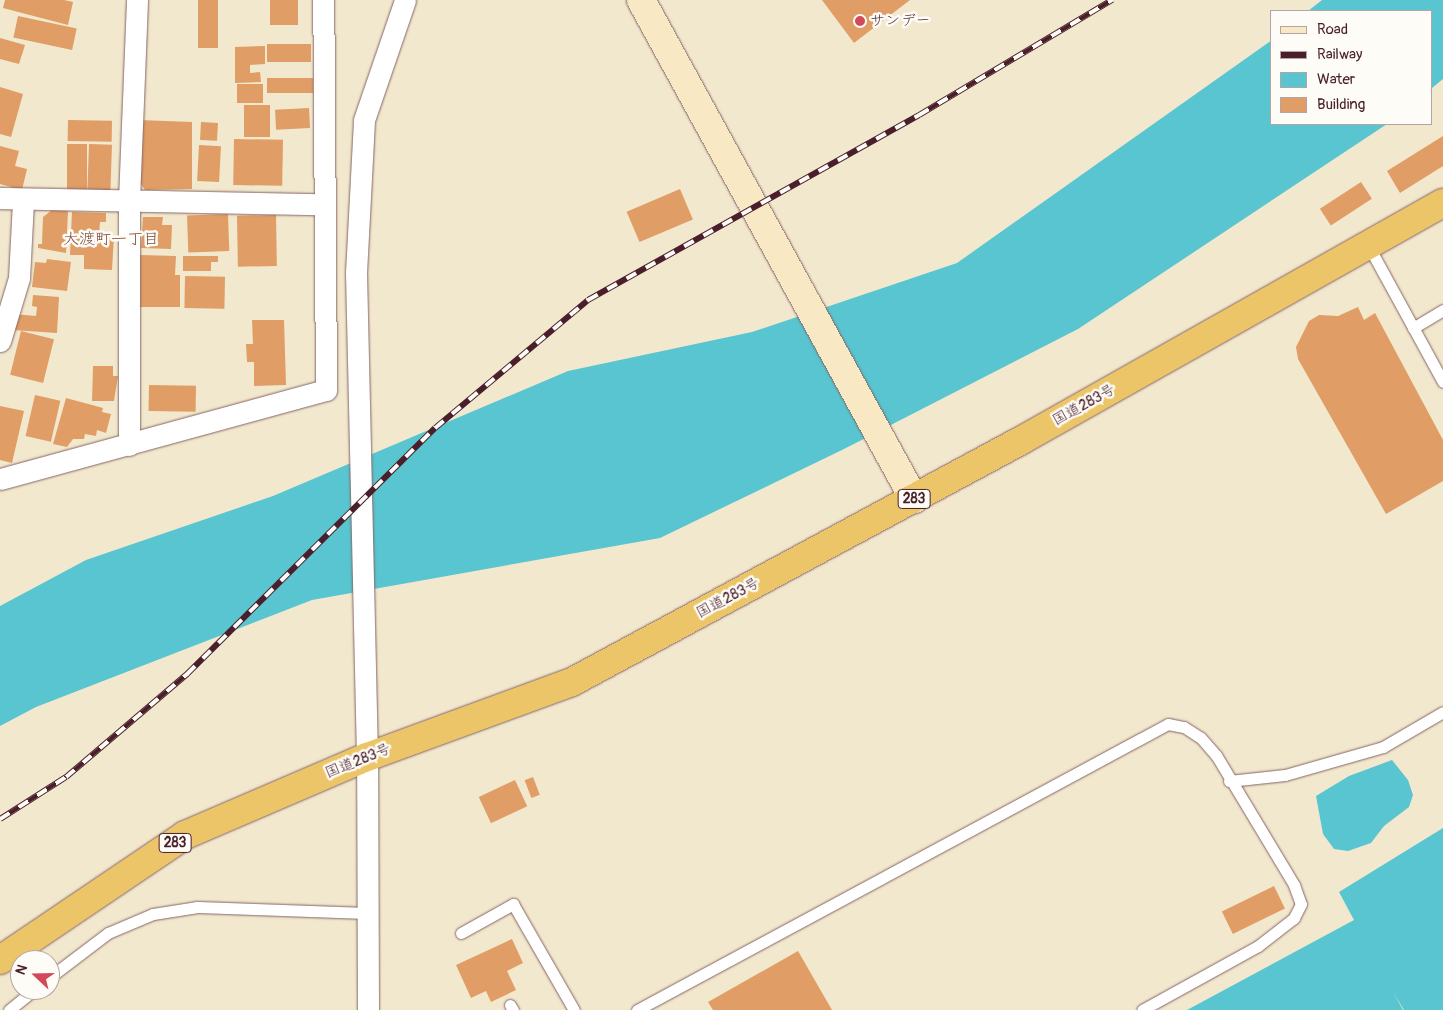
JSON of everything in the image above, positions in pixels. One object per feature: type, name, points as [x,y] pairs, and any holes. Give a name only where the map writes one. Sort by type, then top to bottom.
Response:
[{"type":"highway","name":"国道283号","points":[[0,960],[186,835],[367,756],[572,682],[914,499],[1443,203]]},
{"type":"street","points":[[129,445],[129,200],[137,0]]},
{"type":"street","points":[[0,479],[326,390],[322,204],[323,0]]},
{"type":"street","points":[[368,1010],[367,756],[355,315],[364,120],[405,0]]},
{"type":"street","points":[[641,0],[914,499]]},
{"type":"street","points":[[0,198],[22,201],[129,200],[322,204]]},
{"type":"street","points":[[0,341],[18,278],[22,201]]},
{"type":"lane","points":[[1368,245],[1443,382]]},
{"type":"lane","points":[[1413,328],[1443,310]]},
{"type":"lane","points":[[1230,781],[1285,775],[1383,747],[1443,712]]},
{"type":"lane","points":[[637,1010],[1168,724],[1184,727],[1201,738],[1216,755],[1294,886],[1301,904],[1294,918],[1258,946],[1142,1010]]},
{"type":"lane","points":[[462,933],[513,904],[574,1010]]},
{"type":"lane","points":[[60,969],[108,933],[153,914],[197,907],[368,913]]},
{"type":"lane","points":[[9,1010],[22,1000]]},
{"type":"water","points":[[1322,0],[1443,0],[1443,79],[1433,87],[1433,10],[1309,10]]},
{"type":"water","points":[[1270,41],[1270,125],[1385,125],[1078,329],[844,449],[660,538],[312,600],[36,707],[0,726],[0,606],[86,560],[273,496],[568,371],[752,332],[957,263]]},
{"type":"water","points":[[1392,760],[1408,780],[1413,795],[1409,807],[1384,826],[1371,843],[1348,851],[1334,849],[1323,834],[1316,796],[1349,776]]},
{"type":"water","points":[[1443,828],[1443,1010],[1404,1010],[1393,992],[1403,1010],[1187,1010],[1354,920],[1339,892]]},
{"type":"building","points":[[5,0],[64,0],[73,2],[68,25],[3,8]]},
{"type":"building","points":[[198,0],[218,0],[218,48],[198,48]]},
{"type":"building","points":[[270,0],[298,0],[298,25],[270,25]]},
{"type":"building","name":"サンデー","points":[[822,0],[910,0],[854,43]]},
{"type":"building","points":[[18,16],[77,28],[72,50],[13,38]]},
{"type":"building","points":[[0,38],[25,45],[19,64],[0,59]]},
{"type":"building","points":[[267,44],[311,44],[311,62],[267,62]]},
{"type":"building","points":[[265,46],[265,64],[250,65],[250,73],[260,72],[261,82],[235,83],[235,47]]},
{"type":"building","points":[[267,78],[313,78],[313,93],[267,93]]},
{"type":"building","points":[[237,84],[263,84],[263,103],[237,103]]},
{"type":"building","points":[[0,87],[23,94],[11,137],[0,134]]},
{"type":"building","points":[[244,105],[270,105],[270,137],[244,137]]},
{"type":"building","points":[[309,108],[310,128],[276,130],[275,110]]},
{"type":"building","points":[[68,120],[112,121],[112,142],[68,141]]},
{"type":"building","points":[[139,120],[192,122],[192,189],[145,190],[138,180]]},
{"type":"building","points":[[201,122],[218,123],[217,141],[200,140]]},
{"type":"building","points":[[1443,136],[1443,166],[1400,193],[1387,171]]},
{"type":"building","points":[[234,139],[283,140],[282,186],[233,185]]},
{"type":"building","points":[[67,144],[87,144],[87,190],[67,190]]},
{"type":"building","points":[[89,144],[112,145],[110,191],[87,190]]},
{"type":"building","points":[[199,145],[221,146],[219,182],[197,181]]},
{"type":"building","points":[[0,146],[19,151],[15,166],[27,169],[22,190],[0,184]]},
{"type":"building","points":[[1361,182],[1372,199],[1331,225],[1320,209]]},
{"type":"building","points":[[680,189],[693,219],[640,242],[627,212]]},
{"type":"building","points":[[52,210],[68,211],[66,253],[38,248],[38,244],[42,244],[43,217]]},
{"type":"building","points":[[72,212],[106,213],[106,222],[100,222],[99,236],[114,236],[112,270],[84,269],[84,255],[70,255]]},
{"type":"building","points":[[228,214],[229,251],[188,252],[187,215]]},
{"type":"building","points":[[276,215],[277,266],[238,267],[237,216]]},
{"type":"building","points":[[143,217],[163,217],[162,225],[172,225],[171,249],[141,248]]},
{"type":"building","points":[[140,255],[176,256],[175,275],[180,275],[180,307],[139,307]]},
{"type":"building","points":[[183,256],[218,256],[218,262],[211,262],[211,271],[183,271]]},
{"type":"building","points":[[47,259],[71,262],[67,291],[32,287],[35,262],[46,263]]},
{"type":"building","points":[[185,276],[225,277],[224,309],[184,308]]},
{"type":"building","points":[[33,295],[59,297],[57,333],[12,330],[13,314],[36,316],[37,307],[32,306]]},
{"type":"building","points":[[1358,307],[1364,320],[1375,313],[1443,440],[1443,481],[1386,514],[1298,359],[1296,347],[1309,321],[1319,315],[1338,316]]},
{"type":"building","points":[[252,320],[284,320],[286,385],[254,386],[254,362],[247,362],[246,344],[253,344]]},
{"type":"building","points":[[21,331],[54,339],[43,383],[10,375]]},
{"type":"building","points":[[93,366],[113,366],[113,376],[118,376],[114,401],[92,401]]},
{"type":"building","points":[[149,385],[196,386],[196,412],[149,411]]},
{"type":"building","points":[[35,395],[60,401],[51,442],[26,436]]},
{"type":"building","points":[[66,398],[103,408],[102,412],[111,414],[106,433],[97,430],[96,436],[85,434],[84,439],[73,439],[67,447],[53,444]]},
{"type":"building","points":[[0,406],[24,411],[12,463],[0,460]]},
{"type":"building","points":[[533,777],[540,795],[531,798],[525,780]]},
{"type":"building","points":[[515,780],[527,806],[491,823],[479,797]]},
{"type":"building","points":[[1274,886],[1285,908],[1233,934],[1222,911]]},
{"type":"building","points":[[512,939],[523,963],[507,971],[516,990],[491,1002],[486,991],[471,998],[456,965]]},
{"type":"building","points":[[798,951],[832,1010],[713,1010],[708,1002]]},
{"type":"railway","points":[[0,819],[66,777],[187,674],[435,428],[588,300],[919,115],[1112,0]]},
{"type":"place","name":"サンデー","points":[[860,21]]},
{"type":"district","name":"大渡町一丁目","points":[[111,239]]}]
